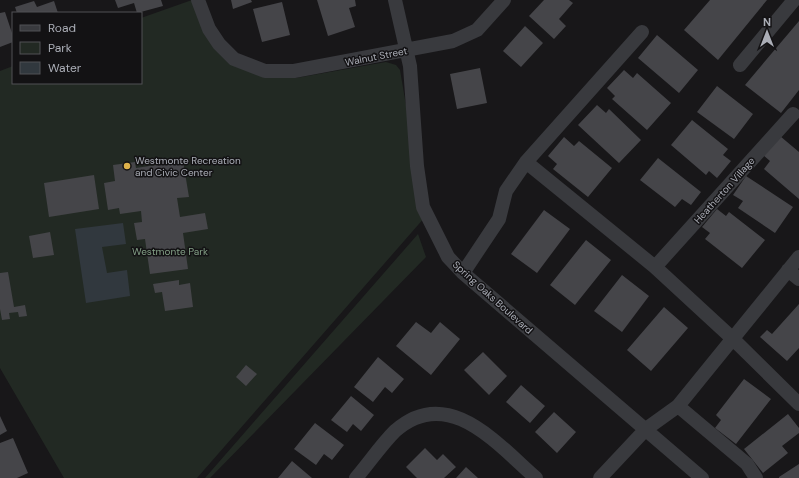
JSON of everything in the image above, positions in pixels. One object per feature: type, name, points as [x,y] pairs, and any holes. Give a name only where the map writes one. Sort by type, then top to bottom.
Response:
[{"type":"street","name":"Walnut Street","points":[[198,0],[209,29],[219,44],[234,59],[265,71],[294,71],[453,41],[477,30],[504,0]]},
{"type":"street","name":"Spring Oaks Boulevard","points":[[395,0],[410,66],[418,185],[423,207],[434,233],[448,257],[463,273],[702,478]]},
{"type":"street","points":[[740,65],[794,0]]},
{"type":"street","points":[[463,273],[499,219],[506,191],[526,162],[642,32]]},
{"type":"street","name":"Heatherton Village","points":[[655,267],[793,114]]},
{"type":"street","points":[[526,162],[655,267],[732,338],[799,404]]},
{"type":"street","points":[[600,478],[646,429],[678,406],[799,257]]},
{"type":"street","points":[[788,270],[799,279]]},
{"type":"street","points":[[678,406],[747,464],[756,478]]},
{"type":"street","points":[[356,478],[395,432],[416,416],[436,412],[472,423],[536,478]]},
{"type":"green space","name":"Westmonte Park","points":[[192,0],[206,29],[264,77],[296,78],[386,62],[396,65],[400,70],[425,217],[197,478],[64,478],[0,368],[0,71],[12,66],[12,84],[142,84],[142,18]]},
{"type":"green space","points":[[418,234],[426,257],[210,478],[205,478]]},
{"type":"water","points":[[123,223],[126,244],[102,247],[107,273],[127,270],[130,296],[86,303],[75,229]]},
{"type":"building","points":[[115,0],[161,0],[163,6],[141,12],[137,12],[134,3],[118,8]]},
{"type":"building","points":[[231,0],[251,0],[252,2],[233,9]]},
{"type":"building","points":[[317,0],[355,0],[356,6],[349,8],[355,27],[328,36]]},
{"type":"building","points":[[544,0],[569,0],[573,3],[559,19],[566,26],[554,39],[529,16]]},
{"type":"building","points":[[710,0],[767,0],[718,60],[684,30]]},
{"type":"building","points":[[34,1],[37,7],[54,1],[58,12],[17,12],[15,7]]},
{"type":"building","points":[[282,2],[290,35],[262,42],[253,9]]},
{"type":"building","points":[[5,12],[12,33],[12,42],[0,47],[0,13]]},
{"type":"building","points":[[799,21],[799,90],[781,113],[745,85]]},
{"type":"building","points":[[525,26],[543,43],[521,67],[503,51]]},
{"type":"building","points":[[657,35],[698,70],[679,93],[638,58]]},
{"type":"building","points":[[480,68],[487,103],[457,109],[450,74]]},
{"type":"building","points":[[624,70],[633,78],[637,73],[671,103],[647,130],[612,99],[615,96],[607,88]]},
{"type":"building","points":[[717,86],[753,114],[734,139],[697,112]]},
{"type":"building","points":[[597,105],[606,113],[609,109],[641,140],[619,163],[578,125]]},
{"type":"building","points":[[692,120],[728,149],[723,155],[731,161],[717,178],[709,171],[706,175],[671,145]]},
{"type":"building","points":[[780,136],[799,152],[799,199],[764,169],[770,161],[763,155]]},
{"type":"building","points":[[564,137],[574,146],[579,141],[612,168],[588,197],[553,169],[557,164],[548,156]]},
{"type":"building","points":[[658,158],[701,192],[691,205],[682,199],[675,207],[640,180]]},
{"type":"building","points":[[183,161],[189,197],[177,198],[180,217],[205,213],[208,229],[183,233],[188,269],[150,274],[145,239],[137,240],[134,223],[142,222],[141,211],[120,214],[119,208],[108,210],[104,183],[115,181],[113,165],[135,162],[136,168]]},
{"type":"building","points":[[94,175],[99,209],[49,217],[44,183]]},
{"type":"building","points":[[746,176],[793,207],[775,233],[738,208],[743,201],[733,195]]},
{"type":"building","points":[[717,209],[726,216],[729,212],[765,240],[742,268],[705,239],[710,233],[702,227]]},
{"type":"building","points":[[544,210],[570,229],[537,273],[511,254]]},
{"type":"building","points":[[50,232],[54,255],[33,258],[29,236]]},
{"type":"building","points":[[586,240],[611,260],[575,305],[550,285]]},
{"type":"building","points":[[8,272],[14,307],[25,305],[27,316],[19,317],[18,312],[9,313],[10,319],[2,320],[0,309],[0,273]]},
{"type":"building","points":[[622,275],[649,296],[622,332],[594,311]]},
{"type":"building","points":[[179,280],[179,285],[190,283],[193,307],[165,311],[162,292],[155,293],[153,284]]},
{"type":"building","points":[[799,304],[799,348],[787,361],[760,337],[767,330],[772,334]]},
{"type":"building","points":[[664,307],[688,328],[651,371],[627,350]]},
{"type":"building","points":[[416,322],[431,333],[440,322],[460,339],[431,375],[396,346]]},
{"type":"building","points":[[483,352],[507,376],[489,395],[464,370]]},
{"type":"building","points":[[378,357],[404,379],[392,393],[385,387],[373,402],[354,387]]},
{"type":"building","points":[[246,365],[257,374],[246,386],[236,377]]},
{"type":"building","points":[[744,379],[771,399],[736,444],[715,428],[721,420],[716,415]]},
{"type":"building","points":[[521,385],[545,406],[530,423],[506,402]]},
{"type":"building","points":[[351,396],[374,415],[361,431],[353,424],[347,432],[331,420]]},
{"type":"building","points":[[554,412],[576,432],[557,453],[535,432]]},
{"type":"building","points":[[788,414],[799,428],[799,433],[782,446],[788,453],[763,473],[744,449]]},
{"type":"building","points":[[0,416],[7,431],[0,435]]},
{"type":"building","points":[[315,423],[344,445],[332,460],[324,454],[316,465],[294,449]]},
{"type":"building","points":[[13,438],[28,473],[17,478],[0,478],[0,443]]},
{"type":"building","points":[[425,448],[437,460],[443,454],[456,467],[444,478],[417,478],[406,467]]},
{"type":"building","points":[[292,461],[312,478],[278,478]]},
{"type":"building","points":[[799,464],[799,478],[779,478],[779,477]]},
{"type":"building","points":[[466,467],[478,478],[456,478]]},
{"type":"place","name":"Westmonte Recreation and Civic Center","points":[[127,166]]}]
